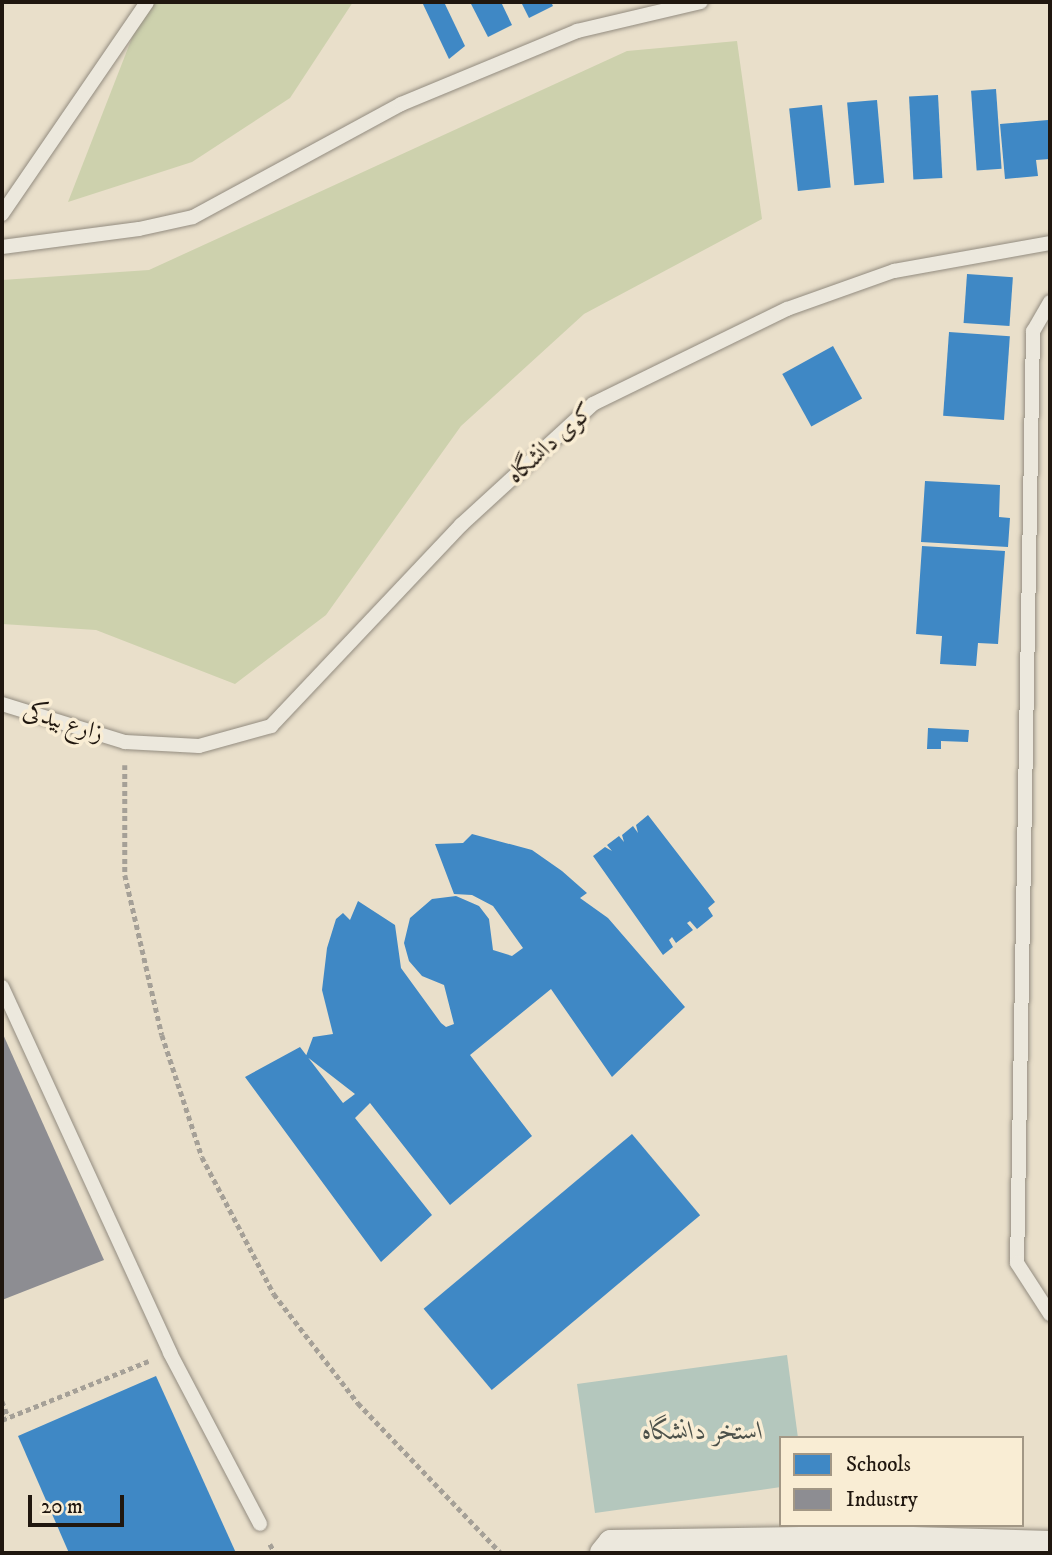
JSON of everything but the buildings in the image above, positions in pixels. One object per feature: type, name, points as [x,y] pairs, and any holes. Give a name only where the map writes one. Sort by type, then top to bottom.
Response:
[{"type":"street","points":[[603,1553],[611,1543],[880,1546],[1050,1544]]},
{"type":"lane","points":[[2,214],[147,2]]},
{"type":"lane","points":[[2,247],[139,229],[193,217],[401,104],[577,31],[701,2]]},
{"type":"lane","name":"کوی دانشگاه","points":[[125,742],[199,746],[271,726],[461,525],[593,404],[787,309],[894,271],[1050,243]]},
{"type":"lane","points":[[1050,302],[1033,331],[1017,1263],[1050,1314]]},
{"type":"lane","name":"زارع بیدکی","points":[[2,704],[125,742]]},
{"type":"lane","points":[[2,986],[170,1353],[260,1524]]},
{"type":"path","points":[[125,742],[124,875],[162,1035],[202,1157],[274,1294],[358,1402],[500,1553]]},
{"type":"path","points":[[2,1420],[170,1353]]},
{"type":"path","points":[[2,1401],[8,1417]]},
{"type":"green space","points":[[150,2],[353,2],[290,98],[192,162],[68,202],[144,7]]},
{"type":"green space","points":[[737,41],[762,219],[584,314],[461,426],[326,615],[235,684],[96,630],[2,624],[2,280],[149,270],[627,51]]},
{"type":"water","name":"استخر دانشگاه","points":[[787,1355],[798,1436],[779,1436],[779,1487],[595,1513],[577,1384]]}]
